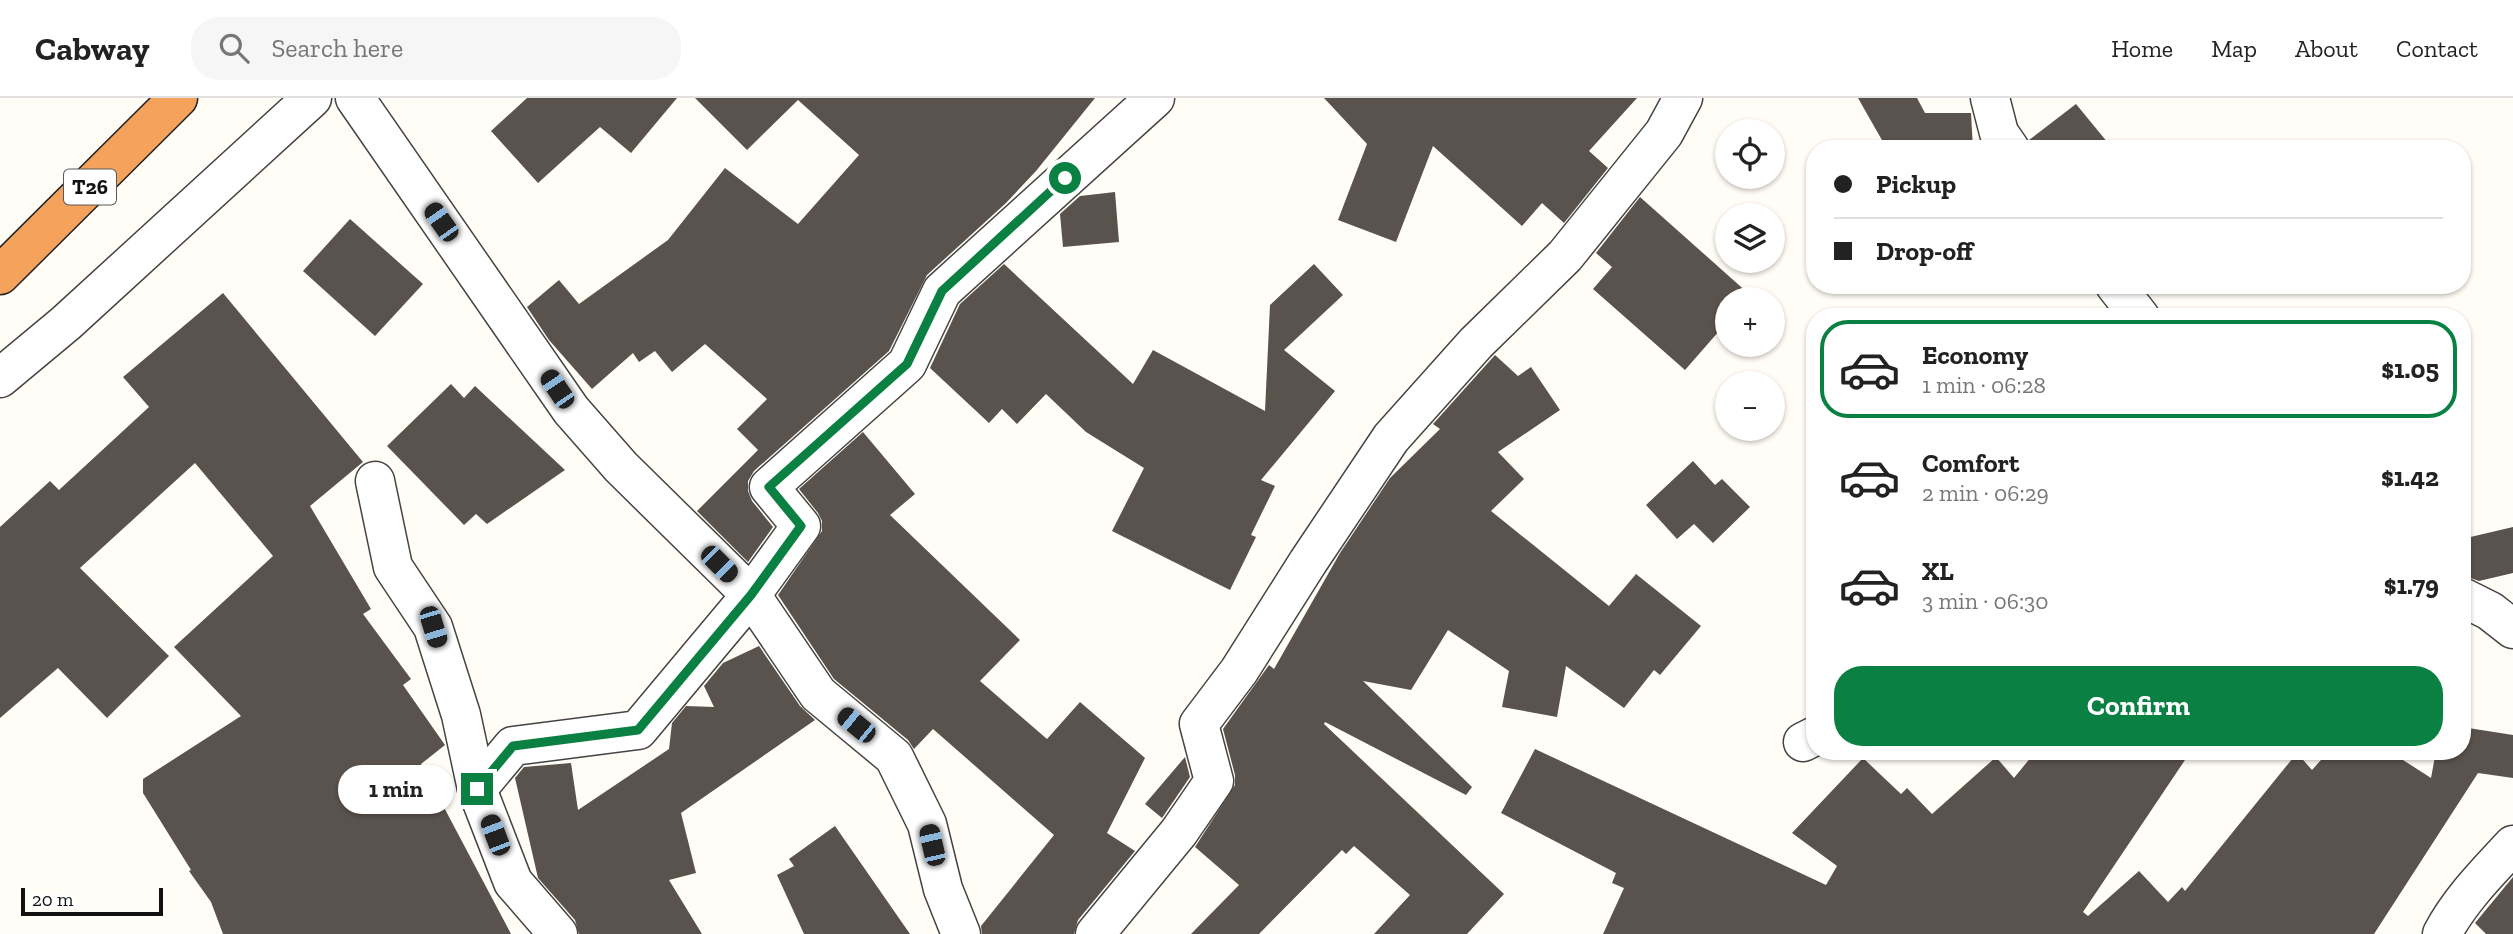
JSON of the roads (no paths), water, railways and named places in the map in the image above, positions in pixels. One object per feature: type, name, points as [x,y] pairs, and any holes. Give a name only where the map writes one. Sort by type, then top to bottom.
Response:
[{"type":"highway","name":"T26","points":[[0,275],[178,98]]},
{"type":"street","points":[[0,378],[66,323],[312,98]]},
{"type":"street","points":[[355,98],[571,410],[621,467],[751,595],[818,694],[894,757],[927,824],[943,889],[961,934]]},
{"type":"street","points":[[477,789],[513,746],[638,730],[751,595],[801,526],[769,487],[907,364],[942,291],[1155,98]]},
{"type":"street","points":[[1095,934],[1179,832],[1214,781],[1199,724],[1239,671],[1391,438],[1476,343],[1565,256],[1664,133],[1683,98]]},
{"type":"street","points":[[1990,98],[1998,133],[2003,140]]},
{"type":"street","points":[[2122,294],[2133,308]]},
{"type":"street","points":[[375,481],[393,567],[433,627],[461,715],[477,789],[513,882],[558,934]]},
{"type":"street","points":[[2471,602],[2490,611],[2513,629]]},
{"type":"street","points":[[2442,934],[2482,878],[2513,845]]}]
